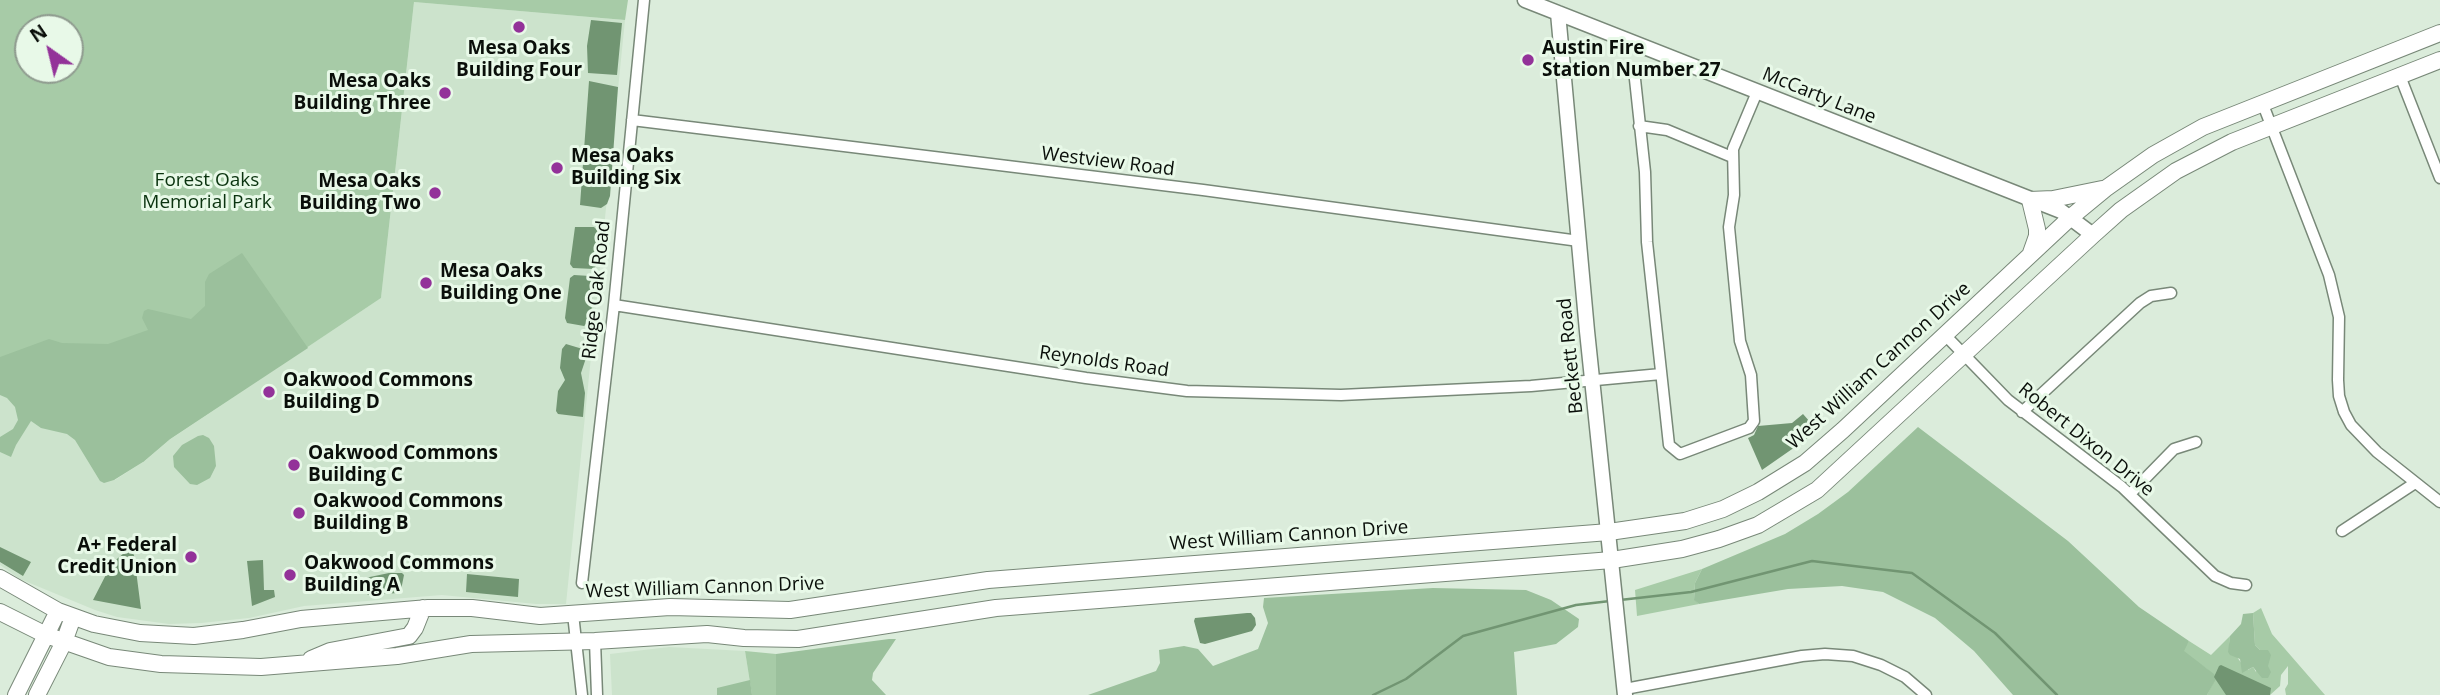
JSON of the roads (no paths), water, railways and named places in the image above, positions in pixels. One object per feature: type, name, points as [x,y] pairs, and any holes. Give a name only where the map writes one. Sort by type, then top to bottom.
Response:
[{"type":"main road","name":"West William Cannon Drive","points":[[0,578],[66,614],[106,627],[140,633],[194,636],[301,619],[423,608],[472,608],[540,616],[670,607],[790,610],[988,580],[1609,532],[1685,521],[1723,509],[1782,479],[1825,446],[2071,217],[2153,155],[2185,136],[2262,102],[2440,33]]},
{"type":"main road","points":[[0,612],[46,635],[109,657],[212,667],[299,664],[397,656],[471,644],[595,642],[707,635],[798,639],[996,608],[1612,560],[1682,549],[1758,525],[1817,490],[2121,210],[2176,171],[2222,147],[2440,60]]},
{"type":"main road","points":[[2027,260],[2037,236],[2036,216],[2031,200],[2053,199],[2105,189]]},
{"type":"main road","points":[[299,664],[330,651],[409,636],[423,608]]},
{"type":"main road","points":[[16,695],[46,635],[66,614]]},
{"type":"main road","points":[[37,695],[64,642],[66,614]]},
{"type":"street","name":"Ridge Oak Road","points":[[582,583],[614,305],[643,0]]},
{"type":"street","name":"McCarty Lane","points":[[1525,0],[2031,200],[2071,217],[2093,235]]},
{"type":"street","name":"Beckett Road","points":[[1558,13],[1625,692]]},
{"type":"street","points":[[1634,70],[1645,172],[1647,242],[1669,445],[1675,452],[1684,454],[1749,428],[1755,414],[1751,375],[1740,341],[1729,227],[1734,195],[1732,157],[1744,139],[1760,93]]},
{"type":"street","points":[[2400,76],[2440,178]]},
{"type":"street","points":[[2262,102],[2334,292],[2339,317],[2338,380],[2344,412],[2361,436],[2440,502]]},
{"type":"street","name":"Westview Road","points":[[632,120],[1203,190],[1579,241]]},
{"type":"street","points":[[1639,126],[1667,130],[1732,157]]},
{"type":"street","points":[[2022,412],[2140,303],[2151,296],[2171,293]]},
{"type":"street","name":"Reynolds Road","points":[[614,305],[1086,378],[1187,391],[1341,395],[1594,381],[1661,370]]},
{"type":"street","name":"Robert Dixon Drive","points":[[1945,335],[2022,412],[2130,494],[2215,576],[2231,583],[2246,585]]},
{"type":"street","points":[[2130,494],[2174,449],[2196,442]]},
{"type":"street","points":[[2342,531],[2415,483]]},
{"type":"street","points":[[573,614],[582,695]]},
{"type":"street","points":[[595,642],[597,695]]},
{"type":"street","points":[[1625,692],[1802,656],[1825,654],[1853,656],[1881,665],[1905,677],[1926,695]]},
{"type":"waterway","points":[[1620,600],[1691,592],[1812,561],[1912,573],[1995,633],[2057,695]]},
{"type":"waterway","points":[[1373,695],[1406,679],[1463,636],[1576,605],[1610,601]]},
{"type":"place","name":"Mesa Oaks Building Four","points":[[519,27]]},
{"type":"place","name":"Austin Fire Station Number 27","points":[[1528,60]]},
{"type":"place","name":"Mesa Oaks Building Three","points":[[445,93]]},
{"type":"place","name":"Mesa Oaks Building Six","points":[[557,168]]},
{"type":"place","name":"Mesa Oaks Building Two","points":[[435,193]]},
{"type":"place","name":"Mesa Oaks Building One","points":[[426,283]]},
{"type":"place","name":"Oakwood Commons Building D","points":[[269,392]]},
{"type":"place","name":"Oakwood Commons Building C","points":[[294,465]]},
{"type":"place","name":"Oakwood Commons Building B","points":[[299,513]]},
{"type":"place","name":"A+ Federal Credit Union","points":[[191,557]]},
{"type":"place","name":"Oakwood Commons Building A","points":[[290,575]]},
{"type":"park label","name":"Forest Oaks Memorial Park","points":[[207,192]]}]
